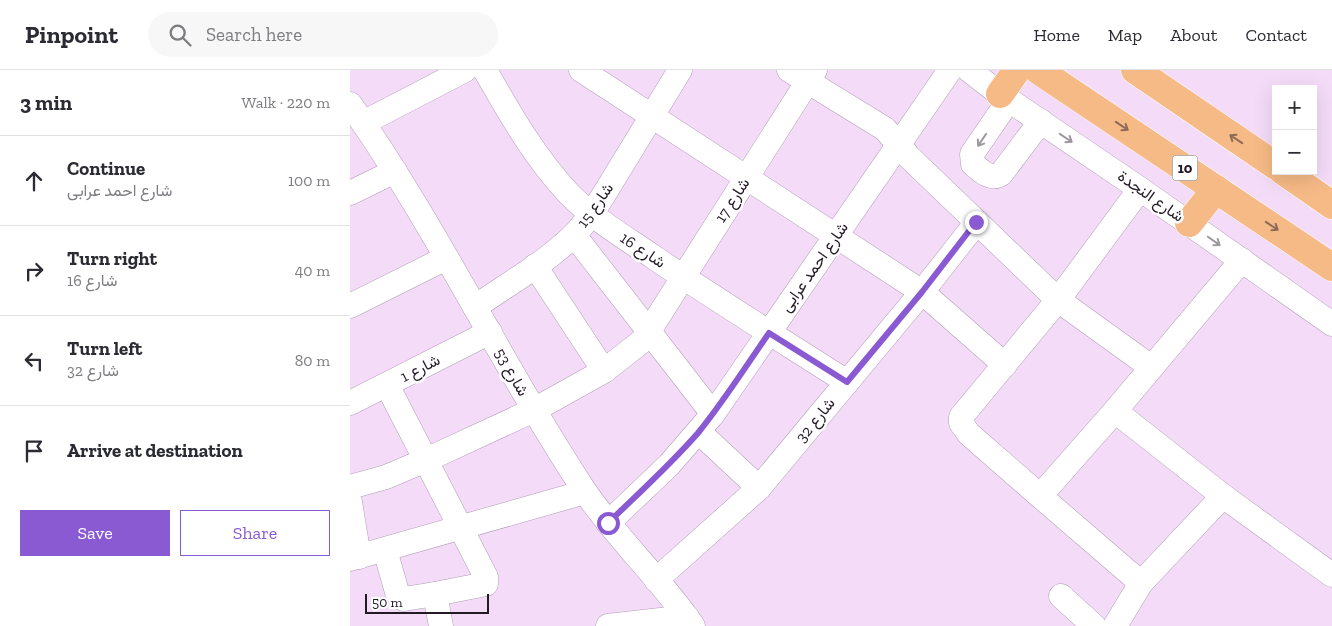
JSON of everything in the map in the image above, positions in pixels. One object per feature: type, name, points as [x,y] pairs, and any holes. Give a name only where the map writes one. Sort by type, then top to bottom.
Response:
[{"type":"main road","points":[[1005,97],[1017,70]]},
{"type":"main road","name":"10","points":[[1038,70],[1332,267]]},
{"type":"main road","points":[[1135,70],[1272,163]]},
{"type":"main road","points":[[1289,175],[1332,205]]},
{"type":"main road","points":[[1189,223],[1216,189]]},
{"type":"street","points":[[357,113],[465,70]]},
{"type":"street","name":"شارع 16","points":[[485,70],[520,132],[536,154],[559,182],[591,214],[683,277],[847,382]]},
{"type":"street","points":[[581,70],[922,292],[1005,365]]},
{"type":"street","name":"شارع 15","points":[[475,307],[555,252],[574,235],[591,214],[680,70]]},
{"type":"street","name":"شارع احمد عرابى","points":[[608,523],[669,465],[706,423],[950,70]]},
{"type":"street","name":"شارع النجدة","points":[[969,70],[1332,324]]},
{"type":"street","points":[[804,74],[885,129],[909,157],[1058,300],[1151,367]]},
{"type":"street","name":"شارع 17","points":[[350,487],[386,476],[426,460],[534,410],[604,370],[650,332],[746,178],[804,74]]},
{"type":"street","points":[[1005,97],[972,154],[973,164],[989,176],[995,177],[1001,174],[1041,121]]},
{"type":"street","name":"شارع 53","points":[[357,113],[395,171],[534,410],[585,492],[608,523],[690,622]]},
{"type":"street","points":[[350,193],[395,171]]},
{"type":"street","points":[[1140,189],[1058,300],[961,417],[961,423],[969,434],[1142,583]]},
{"type":"street","name":"شارع 32","points":[[656,580],[759,488],[922,292],[976,222]]},
{"type":"street","points":[[574,235],[650,332],[706,423],[759,488]]},
{"type":"street","points":[[350,306],[446,258]]},
{"type":"street","points":[[1040,496],[1115,411],[1242,260]]},
{"type":"street","points":[[535,266],[604,370]]},
{"type":"street","name":"شارع 1","points":[[350,404],[490,332]]},
{"type":"street","points":[[385,550],[400,597],[404,599],[486,584],[486,577],[387,385]]},
{"type":"street","points":[[1115,411],[1222,496],[1332,575]]},
{"type":"street","points":[[350,502],[354,558],[585,492]]},
{"type":"street","points":[[1115,626],[1142,583],[1222,496]]},
{"type":"street","points":[[436,594],[441,626]]},
{"type":"street","points":[[1061,596],[1094,626]]},
{"type":"street","points":[[608,626],[690,622]]},
{"type":"route","points":[[608,523],[669,465],[699,432],[769,333],[847,382],[922,292],[976,222]]}]
